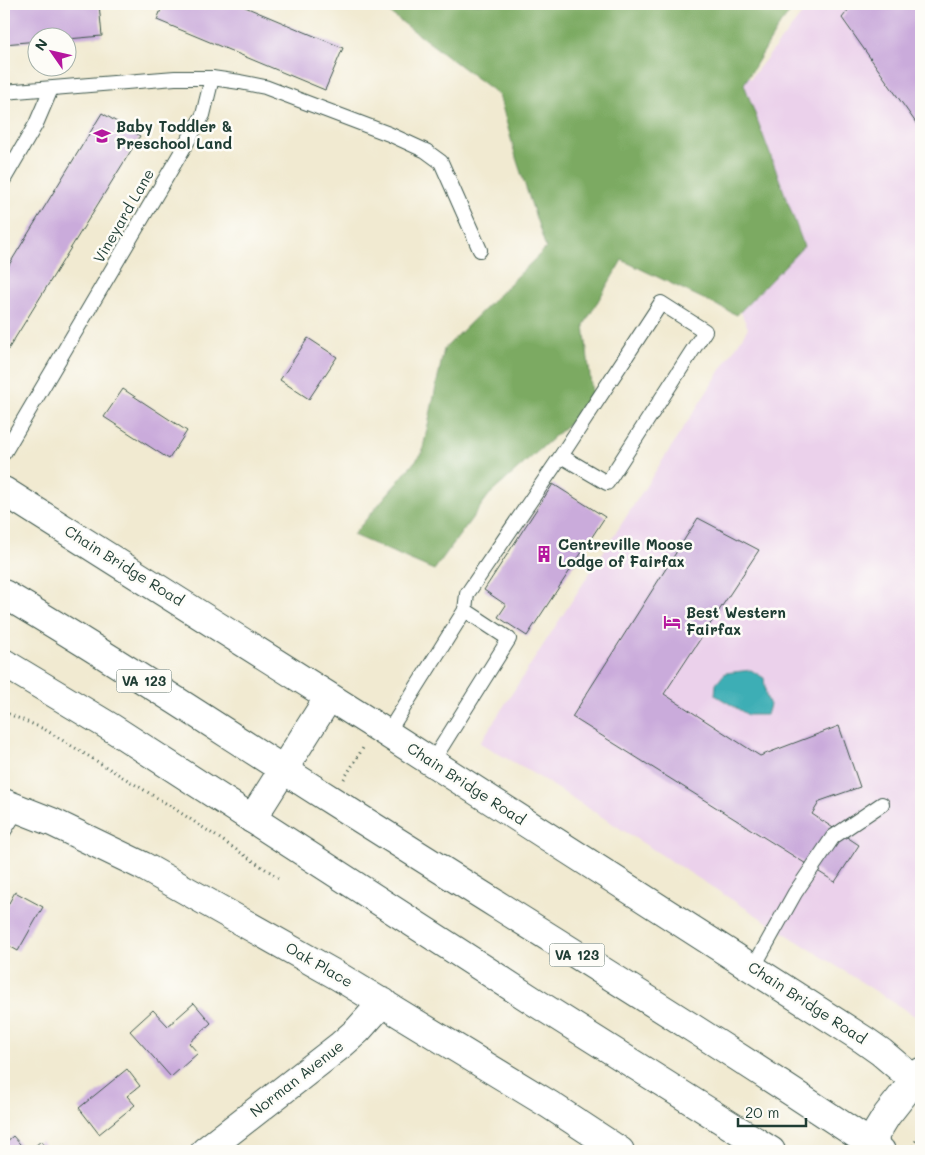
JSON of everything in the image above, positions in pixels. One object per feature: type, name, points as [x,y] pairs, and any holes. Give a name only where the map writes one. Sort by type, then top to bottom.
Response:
[{"type":"street","name":"Chain Bridge Road","points":[[4,491],[329,696],[376,738],[432,762],[871,1044],[919,1079]]},
{"type":"street","name":"VA 123","points":[[4,594],[515,915],[872,1149]]},
{"type":"street","points":[[4,664],[112,728],[534,1002],[771,1151]]},
{"type":"street","points":[[252,819],[329,696]]},
{"type":"street","name":"Oak Place","points":[[8,814],[52,822],[143,866],[383,1002],[550,1105],[620,1151]]},
{"type":"street","name":"Norman Avenue","points":[[205,1151],[341,1045],[358,1030],[383,1002]]},
{"type":"street","points":[[872,1149],[887,1115],[919,1079]]},
{"type":"lane","points":[[4,92],[174,78],[212,78],[266,87],[389,134],[426,151],[441,162],[480,250]]},
{"type":"lane","name":"Vineyard Lane","points":[[4,453],[202,115],[212,78]]},
{"type":"lane","points":[[4,179],[36,124],[51,89]]},
{"type":"lane","points":[[376,738],[465,610],[467,594],[561,456],[660,302],[705,331],[607,484],[561,456]]},
{"type":"lane","points":[[432,762],[509,639],[465,610]]},
{"type":"lane","points":[[753,968],[795,893],[833,837],[882,804]]},
{"type":"path","points":[[4,712],[44,729],[172,807],[279,878]]},
{"type":"path","points":[[342,782],[376,738]]},
{"type":"path","points":[[913,1146],[921,1132]]},
{"type":"shaded area","points":[[677,4],[750,79],[810,4],[921,4],[921,1020],[544,780],[480,743],[748,328],[722,271]]},
{"type":"green space","points":[[378,4],[797,4],[781,23],[744,84],[804,246],[737,315],[622,260],[584,325],[593,402],[489,495],[434,570],[353,535],[422,453],[444,349],[546,248],[517,161],[499,95]]},
{"type":"water","points":[[751,670],[764,678],[766,696],[770,705],[767,715],[748,715],[715,695],[716,684],[725,673]]},
{"type":"building","points":[[4,4],[99,4],[102,36],[78,38],[78,28],[28,28],[28,42],[4,44]]},
{"type":"building","points":[[163,4],[238,4],[343,48],[325,90],[157,20]]},
{"type":"building","points":[[853,4],[921,4],[921,130],[842,18]]},
{"type":"building","points":[[102,113],[140,136],[4,356],[4,273]]},
{"type":"building","points":[[308,338],[337,357],[309,399],[280,380]]},
{"type":"building","points":[[123,389],[187,431],[169,459],[104,417]]},
{"type":"building","name":"Centreville Moose Lodge of Fairfax","points":[[553,484],[605,517],[527,636],[498,617],[506,605],[484,590]]},
{"type":"building","name":"Best Western Fairfax","points":[[698,518],[759,550],[664,694],[760,756],[839,726],[860,787],[820,801],[812,814],[859,845],[835,882],[572,717]]},
{"type":"building","points":[[15,892],[43,907],[18,951],[4,943],[4,912]]},
{"type":"building","points":[[194,1003],[211,1023],[189,1043],[198,1053],[171,1077],[130,1031],[153,1010],[168,1026]]},
{"type":"building","points":[[127,1069],[140,1086],[127,1096],[135,1105],[99,1134],[79,1108]]},
{"type":"building","points":[[13,1136],[26,1151],[4,1151],[4,1144]]},
{"type":"building","points":[[41,1141],[49,1151],[29,1151]]},
{"type":"place","name":"Baby Toddler & Preschool Land","points":[[102,136]]},
{"type":"place","name":"Centreville Moose Lodge of Fairfax","points":[[544,554]]},
{"type":"place","name":"Best Western Fairfax","points":[[672,622]]}]
